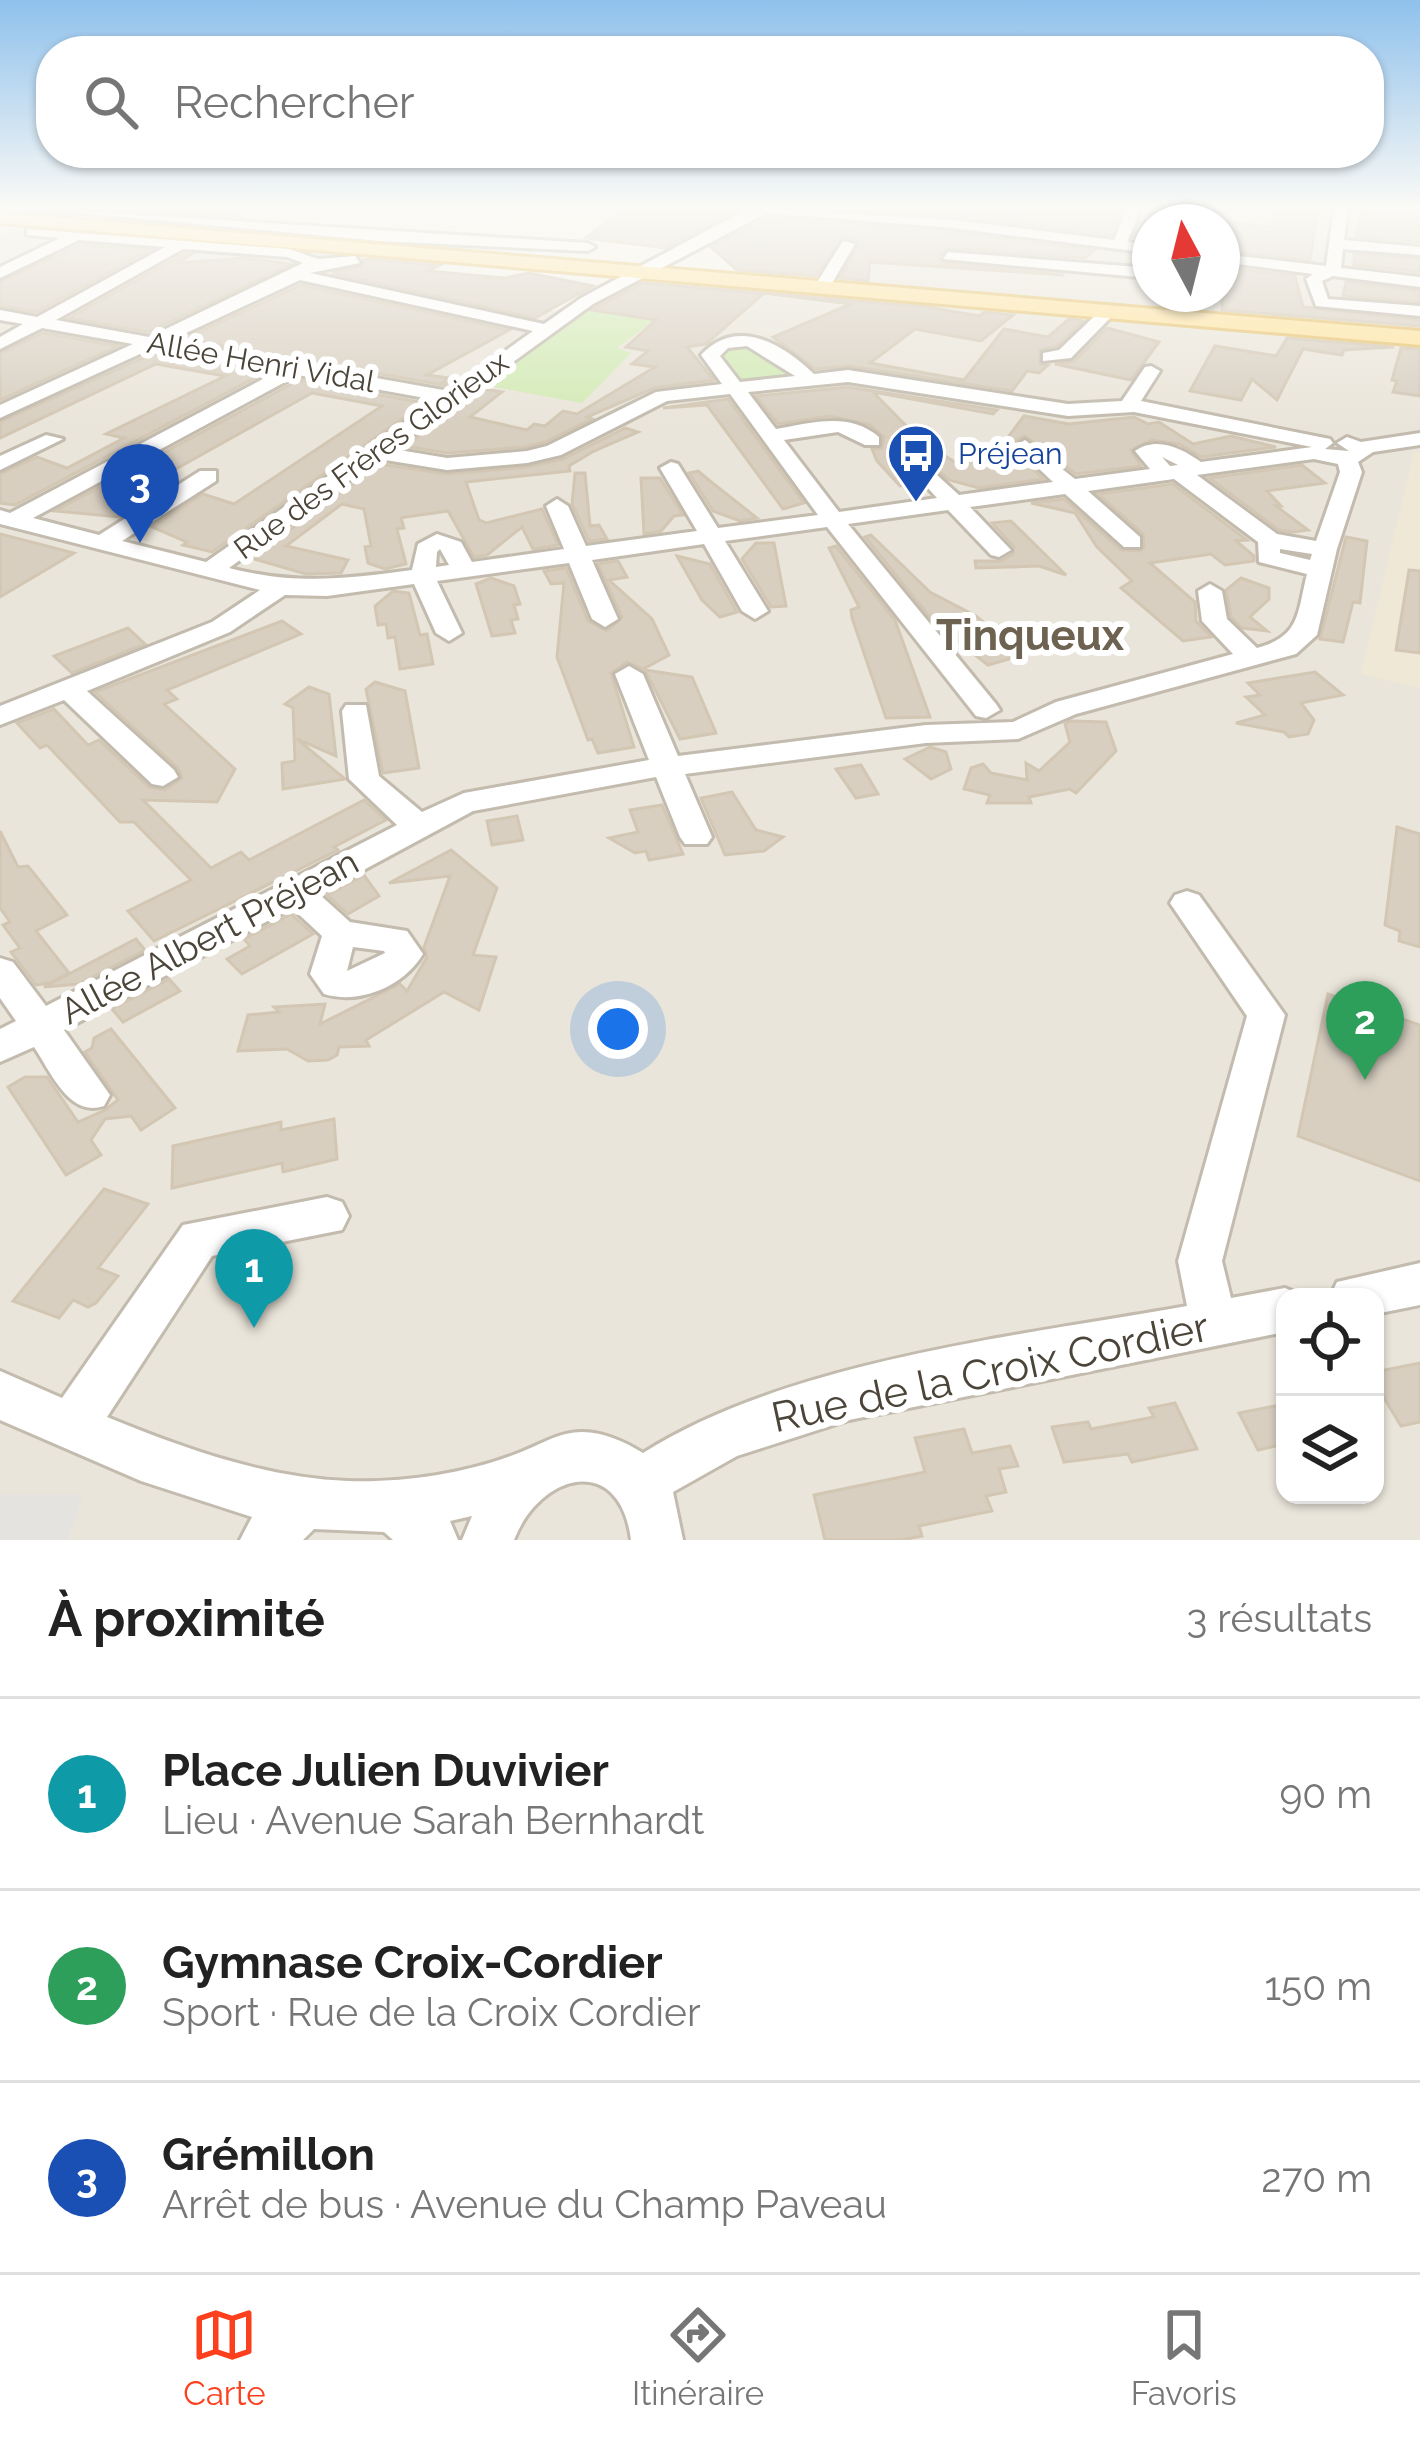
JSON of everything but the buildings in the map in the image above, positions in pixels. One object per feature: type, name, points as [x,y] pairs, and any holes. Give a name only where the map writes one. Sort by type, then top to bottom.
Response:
[{"type":"main road","points":[[736,280],[1420,338]]},
{"type":"street","points":[[0,344],[110,280]]},
{"type":"street","points":[[0,412],[285,280]]},
{"type":"street","points":[[346,280],[545,329]]},
{"type":"street","name":"Rue des Frères Glorieux","points":[[211,570],[545,329],[580,297],[622,280]]},
{"type":"street","points":[[822,287],[826,280]]},
{"type":"street","points":[[1314,280],[1322,303],[1420,310]]},
{"type":"street","points":[[1292,291],[1315,293]]},
{"type":"street","points":[[1049,357],[1066,354],[1108,311]]},
{"type":"street","name":"Allée Henri Vidal","points":[[0,315],[450,397]]},
{"type":"street","points":[[809,379],[776,348],[736,343],[719,346],[710,355],[884,587],[908,609],[986,710]]},
{"type":"street","points":[[7,519],[295,368]]},
{"type":"street","points":[[1128,406],[1151,371]]},
{"type":"street","points":[[378,452],[447,464],[527,457],[554,451],[651,399],[809,379],[873,378],[1068,410],[1128,406],[1338,451]]},
{"type":"street","points":[[769,436],[848,426],[862,429],[872,441]]},
{"type":"street","points":[[0,464],[53,439]]},
{"type":"street","points":[[449,633],[422,577],[426,549],[436,541],[452,546],[463,572],[1420,439]]},
{"type":"street","points":[[1025,446],[1132,542]]},
{"type":"street","name":"Allée Albert Préjean","points":[[0,1047],[464,803],[593,776],[926,734],[1018,730],[1066,708],[1299,641],[1351,472],[1338,451]]},
{"type":"street","points":[[906,452],[999,550]]},
{"type":"street","points":[[671,468],[755,611]]},
{"type":"street","points":[[1180,472],[1270,540],[1323,560]]},
{"type":"street","points":[[103,543],[208,476]]},
{"type":"street","points":[[557,506],[605,619]]},
{"type":"street","points":[[7,519],[280,588],[327,589],[422,577]]},
{"type":"street","points":[[0,716],[242,617],[280,588]]},
{"type":"street","points":[[1210,591],[1215,620],[1251,657]]},
{"type":"street","points":[[629,674],[696,837]]},
{"type":"street","points":[[69,689],[164,776]]},
{"type":"street","points":[[356,710],[364,779],[418,826]]},
{"type":"street","points":[[295,891],[340,933]]},
{"type":"street","points":[[1187,904],[1266,1015],[1201,1261],[1214,1323]]},
{"type":"street","points":[[0,970],[90,1095]]},
{"type":"street","points":[[71,1428],[200,1239],[327,1216]]},
{"type":"street","points":[[1384,1291],[1420,1285]]},
{"type":"street","name":"Rue de la Croix Cordier","points":[[639,1485],[676,1458],[727,1433],[818,1400],[1276,1312]]},
{"type":"street","points":[[0,1395],[71,1428],[216,1480],[413,1523],[558,1460],[596,1457],[620,1467],[639,1485],[652,1506],[657,1540]]},
{"type":"street","points":[[488,1540],[504,1497],[521,1478]]},
{"type":"street","points":[[266,1540],[304,1502]]},
{"type":"shaded area","points":[[0,280],[419,280],[556,311],[619,280],[686,280],[853,294],[862,280],[1132,280],[1132,312],[1240,312],[1240,280],[1420,280],[1420,1540],[0,1540]]},
{"type":"shaded area","points":[[1420,452],[1420,688],[1361,674],[1414,453]]},
{"type":"shaded area","points":[[0,1495],[83,1495],[68,1540],[0,1540]]},
{"type":"green space","points":[[584,309],[655,320],[617,348],[631,353],[582,403],[483,385]]},
{"type":"green space","points":[[744,346],[758,349],[795,376],[740,379],[741,383],[721,362],[719,352]]},
{"type":"place","name":"Préjean","points":[[916,504]]},
{"type":"place","name":"Grémillon","points":[[140,543]]},
{"type":"place","name":"Gymnase Croix-Cordier","points":[[1365,1080]]},
{"type":"place","name":"Place Julien Duvivier","points":[[254,1328]]},
{"type":"district","name":"Tinqueux","points":[[1030,635]]}]
